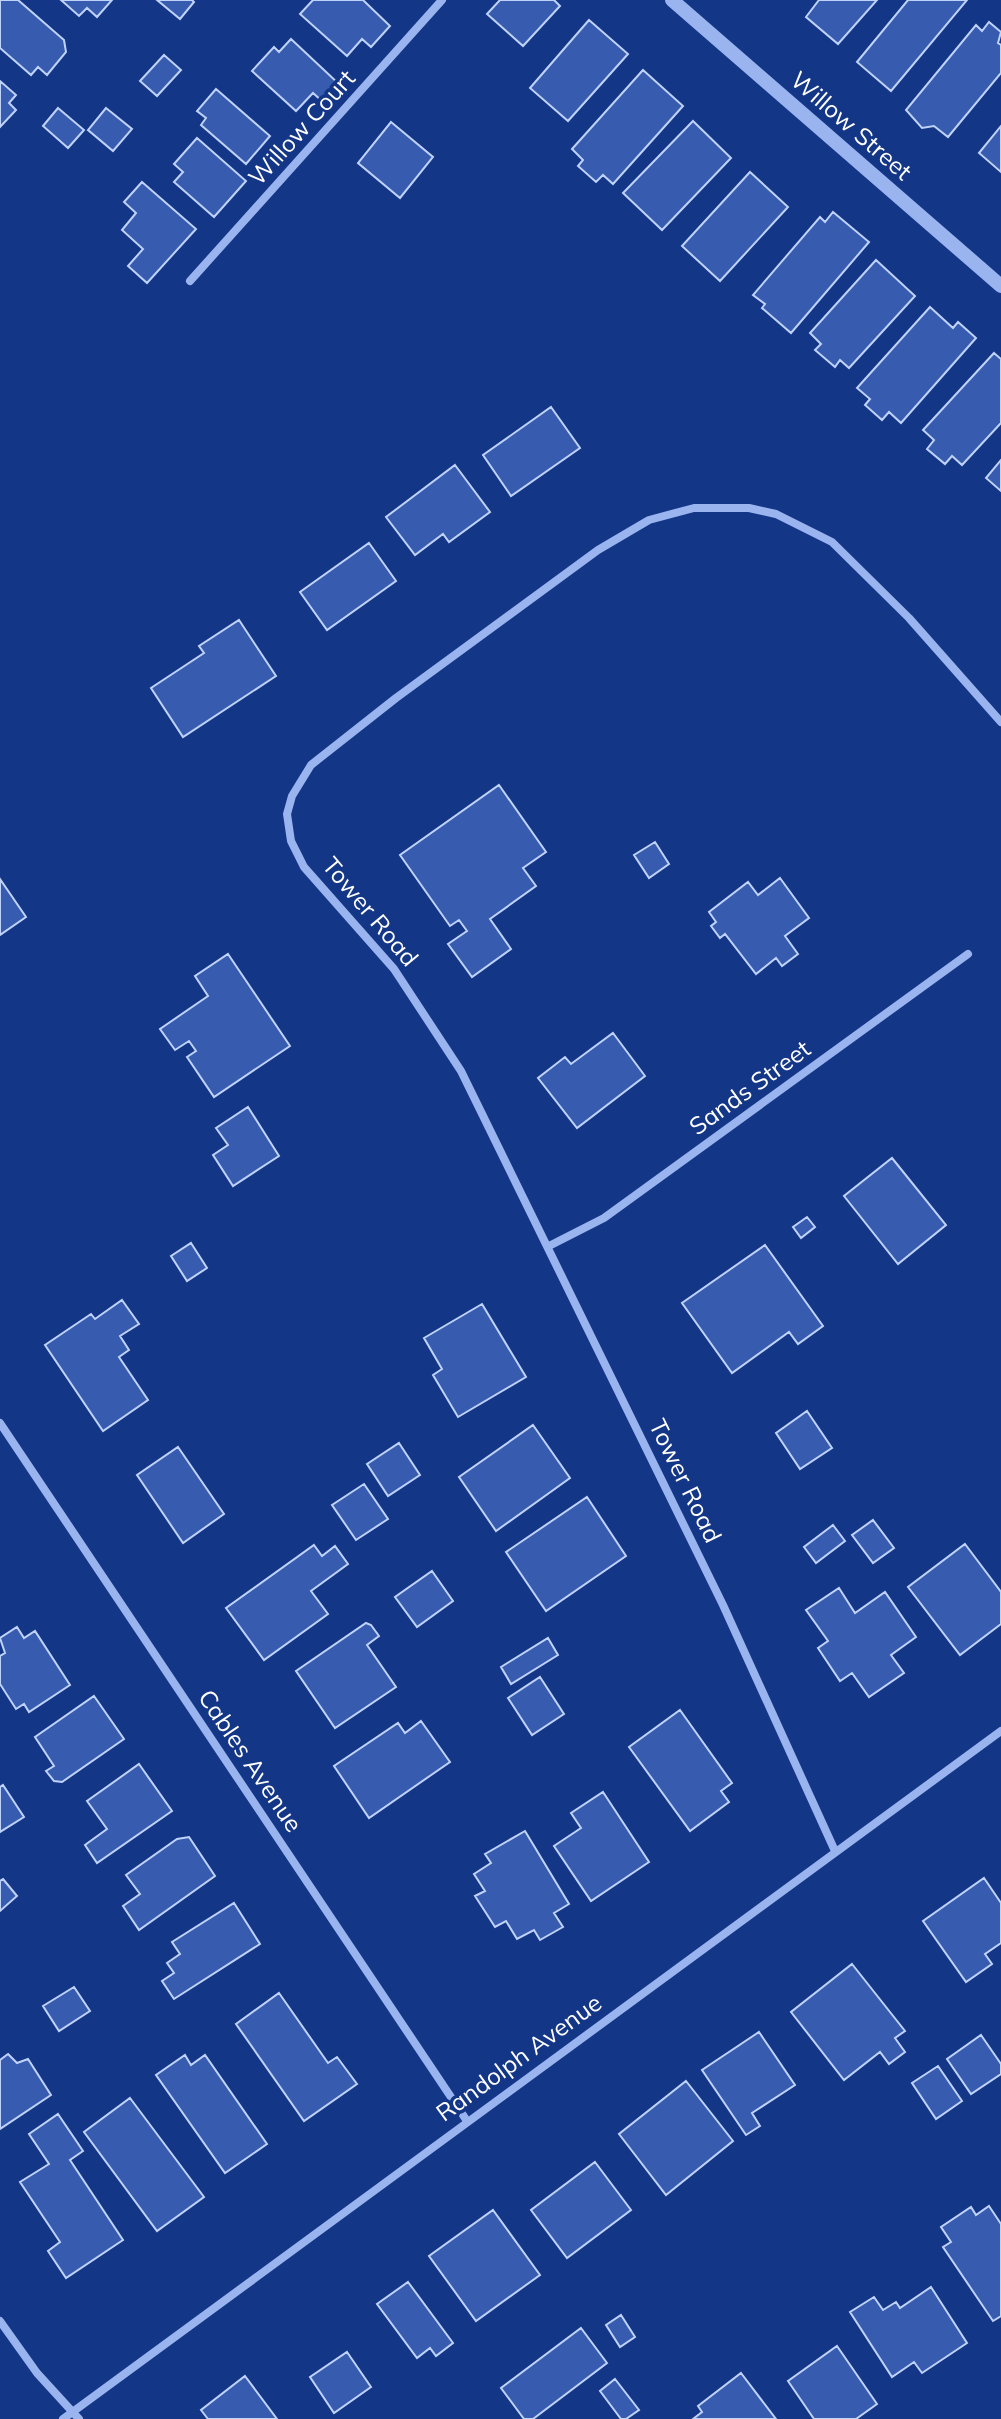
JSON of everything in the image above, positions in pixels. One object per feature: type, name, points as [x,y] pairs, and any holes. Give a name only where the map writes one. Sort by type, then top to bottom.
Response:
[{"type":"street","name":"Willow Court","points":[[190,281],[442,0]]},
{"type":"street","name":"Willow Street","points":[[672,0],[1001,286]]},
{"type":"street","name":"Tower Road","points":[[835,1851],[723,1605],[549,1246],[443,1040],[394,969],[320,886],[296,854],[288,829],[288,806],[311,765],[396,698],[617,538],[672,512],[721,506],[776,514],[832,542],[909,618],[1001,722]]},
{"type":"street","name":"Sands Street","points":[[549,1246],[604,1218],[968,954]]},
{"type":"street","name":"Cables Avenue","points":[[0,1423],[467,2121]]},
{"type":"street","name":"Randolph Avenue","points":[[63,2419],[76,2415],[467,2121],[1001,1731]]},
{"type":"street","points":[[0,2321],[37,2373],[76,2415]]},
{"type":"building","points":[[0,0],[18,0],[64,40],[66,52],[47,75],[38,67],[31,75],[0,48]]},
{"type":"building","points":[[61,0],[112,0],[97,17],[87,8],[79,16]]},
{"type":"building","points":[[157,0],[192,0],[194,2],[180,19]]},
{"type":"building","points":[[313,0],[363,0],[390,26],[371,47],[362,39],[347,56],[300,14]]},
{"type":"building","points":[[500,0],[554,0],[560,6],[523,46],[487,14]]},
{"type":"building","points":[[819,0],[877,0],[838,44],[806,17]]},
{"type":"building","points":[[908,0],[967,0],[891,91],[857,62]]},
{"type":"building","points":[[589,20],[628,54],[568,121],[530,88]]},
{"type":"building","points":[[989,22],[1001,32],[998,43],[1001,45],[1001,73],[948,137],[934,126],[922,128],[906,110],[976,25],[982,31]]},
{"type":"building","points":[[291,39],[339,84],[323,102],[313,93],[296,111],[252,71],[274,47],[279,52]]},
{"type":"building","points":[[164,55],[181,70],[157,96],[140,81]]},
{"type":"building","points":[[643,70],[683,106],[613,184],[603,175],[596,182],[578,166],[583,160],[572,149]]},
{"type":"building","points":[[0,81],[16,95],[9,103],[16,110],[0,127]]},
{"type":"building","points":[[216,89],[270,136],[246,164],[201,125],[206,118],[197,111]]},
{"type":"building","points":[[58,108],[84,130],[68,148],[43,126]]},
{"type":"building","points":[[106,108],[132,129],[113,151],[88,130]]},
{"type":"building","points":[[693,121],[731,158],[662,230],[623,193]]},
{"type":"building","points":[[391,122],[433,157],[400,198],[358,163]]},
{"type":"building","points":[[1001,126],[1001,172],[979,153]]},
{"type":"building","points":[[197,138],[246,181],[214,217],[174,182],[183,172],[174,164]]},
{"type":"building","points":[[750,172],[788,207],[720,281],[682,246]]},
{"type":"building","points":[[142,182],[196,229],[147,283],[128,266],[143,249],[122,230],[136,213],[124,202]]},
{"type":"building","points":[[833,212],[869,242],[791,333],[762,308],[765,304],[753,295],[820,217],[825,222]]},
{"type":"building","points":[[876,260],[915,296],[849,368],[840,360],[835,367],[815,350],[821,344],[810,333]]},
{"type":"building","points":[[930,307],[953,328],[958,322],[976,338],[901,423],[889,412],[882,420],[865,405],[870,399],[857,388]]},
{"type":"building","points":[[994,353],[1001,359],[1001,423],[962,465],[952,456],[945,464],[927,449],[934,440],[923,430]]},
{"type":"building","points":[[551,407],[580,448],[511,496],[483,455]]},
{"type":"building","points":[[1001,460],[1001,491],[986,478]]},
{"type":"building","points":[[455,465],[490,512],[449,542],[443,534],[415,555],[386,517]]},
{"type":"building","points":[[369,543],[396,581],[327,630],[300,592]]},
{"type":"building","points":[[239,620],[276,676],[183,737],[151,688],[204,653],[199,646]]},
{"type":"building","points":[[499,785],[546,852],[523,868],[536,886],[490,919],[511,949],[472,977],[448,944],[467,931],[459,920],[450,926],[400,855]]},
{"type":"building","points":[[655,842],[669,864],[649,878],[634,855]]},
{"type":"building","points":[[780,878],[809,918],[785,936],[798,954],[782,966],[776,958],[756,974],[725,934],[720,938],[711,926],[716,922],[709,912],[748,882],[758,895]]},
{"type":"building","points":[[0,879],[26,917],[0,935]]},
{"type":"building","points":[[228,954],[290,1046],[214,1097],[187,1057],[196,1051],[189,1041],[175,1050],[160,1029],[208,996],[195,976]]},
{"type":"building","points":[[613,1033],[645,1076],[577,1128],[538,1078],[565,1057],[571,1064]]},
{"type":"building","points":[[248,1107],[279,1156],[233,1186],[213,1155],[228,1145],[216,1128]]},
{"type":"building","points":[[892,1158],[946,1225],[898,1264],[844,1196]]},
{"type":"building","points":[[807,1217],[815,1227],[801,1238],[793,1227]]},
{"type":"building","points":[[191,1243],[207,1268],[187,1281],[171,1256]]},
{"type":"building","points":[[765,1245],[823,1326],[798,1344],[789,1332],[732,1373],[682,1303]]},
{"type":"building","points":[[122,1300],[139,1324],[120,1336],[129,1350],[119,1357],[148,1400],[103,1431],[45,1345],[91,1314],[95,1319]]},
{"type":"building","points":[[482,1304],[526,1377],[458,1417],[433,1375],[442,1369],[424,1338]]},
{"type":"building","points":[[807,1411],[832,1448],[800,1469],[776,1433]]},
{"type":"building","points":[[533,1425],[570,1478],[496,1531],[459,1477]]},
{"type":"building","points":[[399,1443],[420,1475],[388,1496],[367,1464]]},
{"type":"building","points":[[178,1447],[224,1514],[183,1543],[137,1475]]},
{"type":"building","points":[[364,1484],[388,1519],[356,1540],[332,1505]]},
{"type":"building","points":[[587,1497],[626,1556],[546,1611],[506,1552]]},
{"type":"building","points":[[873,1520],[894,1548],[873,1563],[852,1535]]},
{"type":"building","points":[[833,1525],[845,1541],[816,1563],[804,1547]]},
{"type":"building","points":[[965,1544],[1001,1592],[1001,1624],[960,1655],[908,1587]]},
{"type":"building","points":[[314,1545],[322,1556],[335,1546],[348,1564],[311,1591],[328,1614],[264,1660],[226,1608]]},
{"type":"building","points":[[432,1571],[453,1601],[417,1627],[395,1597]]},
{"type":"building","points":[[839,1588],[855,1613],[885,1592],[916,1637],[891,1655],[904,1673],[869,1697],[852,1673],[840,1681],[818,1648],[828,1641],[806,1610]]},
{"type":"building","points":[[366,1623],[379,1636],[367,1645],[396,1687],[335,1728],[296,1671]]},
{"type":"building","points":[[17,1627],[24,1638],[35,1631],[70,1685],[29,1712],[24,1704],[16,1709],[0,1684],[0,1656],[5,1653],[0,1638]]},
{"type":"building","points":[[548,1638],[558,1655],[511,1684],[501,1667]]},
{"type":"building","points":[[540,1677],[564,1714],[532,1735],[508,1698]]},
{"type":"building","points":[[94,1696],[124,1739],[62,1782],[54,1781],[46,1771],[54,1766],[35,1737]]},
{"type":"building","points":[[680,1710],[732,1783],[721,1791],[729,1802],[690,1831],[629,1747]]},
{"type":"building","points":[[421,1721],[450,1762],[369,1818],[334,1766],[398,1723],[405,1733]]},
{"type":"building","points":[[139,1764],[172,1811],[97,1863],[85,1845],[107,1829],[87,1801]]},
{"type":"building","points":[[3,1785],[24,1817],[0,1832],[0,1787]]},
{"type":"building","points":[[603,1792],[649,1862],[591,1901],[554,1846],[581,1828],[571,1813]]},
{"type":"building","points":[[525,1831],[569,1904],[554,1913],[563,1927],[540,1940],[534,1930],[517,1939],[506,1921],[495,1927],[475,1896],[485,1891],[474,1874],[491,1863],[485,1854]]},
{"type":"building","points":[[189,1837],[215,1876],[139,1930],[123,1906],[140,1894],[126,1875],[177,1839]]},
{"type":"building","points":[[984,1878],[1001,1903],[1001,1943],[985,1954],[992,1964],[966,1982],[923,1921]]},
{"type":"building","points":[[3,1879],[17,1896],[0,1911],[0,1881]]},
{"type":"building","points":[[234,1903],[260,1944],[174,1999],[162,1981],[174,1973],[167,1963],[180,1954],[172,1942]]},
{"type":"building","points":[[852,1964],[905,2031],[895,2038],[905,2052],[889,2064],[880,2052],[844,2080],[791,2012]]},
{"type":"building","points":[[74,1987],[90,2011],[59,2031],[43,2006]]},
{"type":"building","points":[[279,1993],[328,2063],[337,2057],[357,2084],[304,2121],[236,2024]]},
{"type":"building","points":[[759,2032],[795,2085],[752,2113],[760,2126],[746,2135],[702,2070]]},
{"type":"building","points":[[981,2035],[1001,2064],[1001,2074],[971,2094],[947,2059]]},
{"type":"building","points":[[8,2054],[17,2063],[28,2059],[51,2095],[0,2129],[0,2060]]},
{"type":"building","points":[[185,2055],[191,2065],[205,2055],[267,2144],[225,2173],[156,2075]]},
{"type":"building","points":[[938,2066],[962,2101],[936,2119],[912,2083]]},
{"type":"building","points":[[686,2081],[733,2141],[666,2195],[619,2134]]},
{"type":"building","points":[[130,2098],[204,2197],[157,2231],[84,2132]]},
{"type":"building","points":[[58,2114],[83,2151],[70,2160],[123,2240],[66,2278],[48,2251],[60,2242],[20,2182],[49,2164],[29,2134]]},
{"type":"building","points":[[595,2162],[631,2210],[567,2258],[531,2210]]},
{"type":"building","points":[[989,2206],[1001,2224],[1001,2316],[993,2321],[943,2247],[951,2242],[941,2227],[971,2207],[976,2215]]},
{"type":"building","points":[[493,2210],[540,2275],[476,2321],[429,2256]]},
{"type":"building","points":[[408,2282],[453,2343],[436,2356],[430,2348],[417,2358],[377,2304]]},
{"type":"building","points":[[931,2287],[967,2343],[922,2373],[914,2362],[892,2377],[850,2312],[874,2297],[883,2310],[896,2302],[900,2308]]},
{"type":"building","points":[[621,2315],[635,2337],[620,2347],[606,2325]]},
{"type":"building","points":[[581,2328],[607,2363],[533,2419],[524,2419],[501,2388]]},
{"type":"building","points":[[837,2346],[877,2404],[856,2419],[814,2419],[788,2381]]},
{"type":"building","points":[[347,2352],[371,2387],[334,2413],[310,2377]]},
{"type":"building","points":[[741,2373],[776,2419],[693,2419],[702,2412],[698,2406]]},
{"type":"building","points":[[245,2376],[277,2419],[208,2419],[201,2410]]},
{"type":"building","points":[[615,2379],[639,2410],[626,2419],[621,2419],[600,2391]]}]
